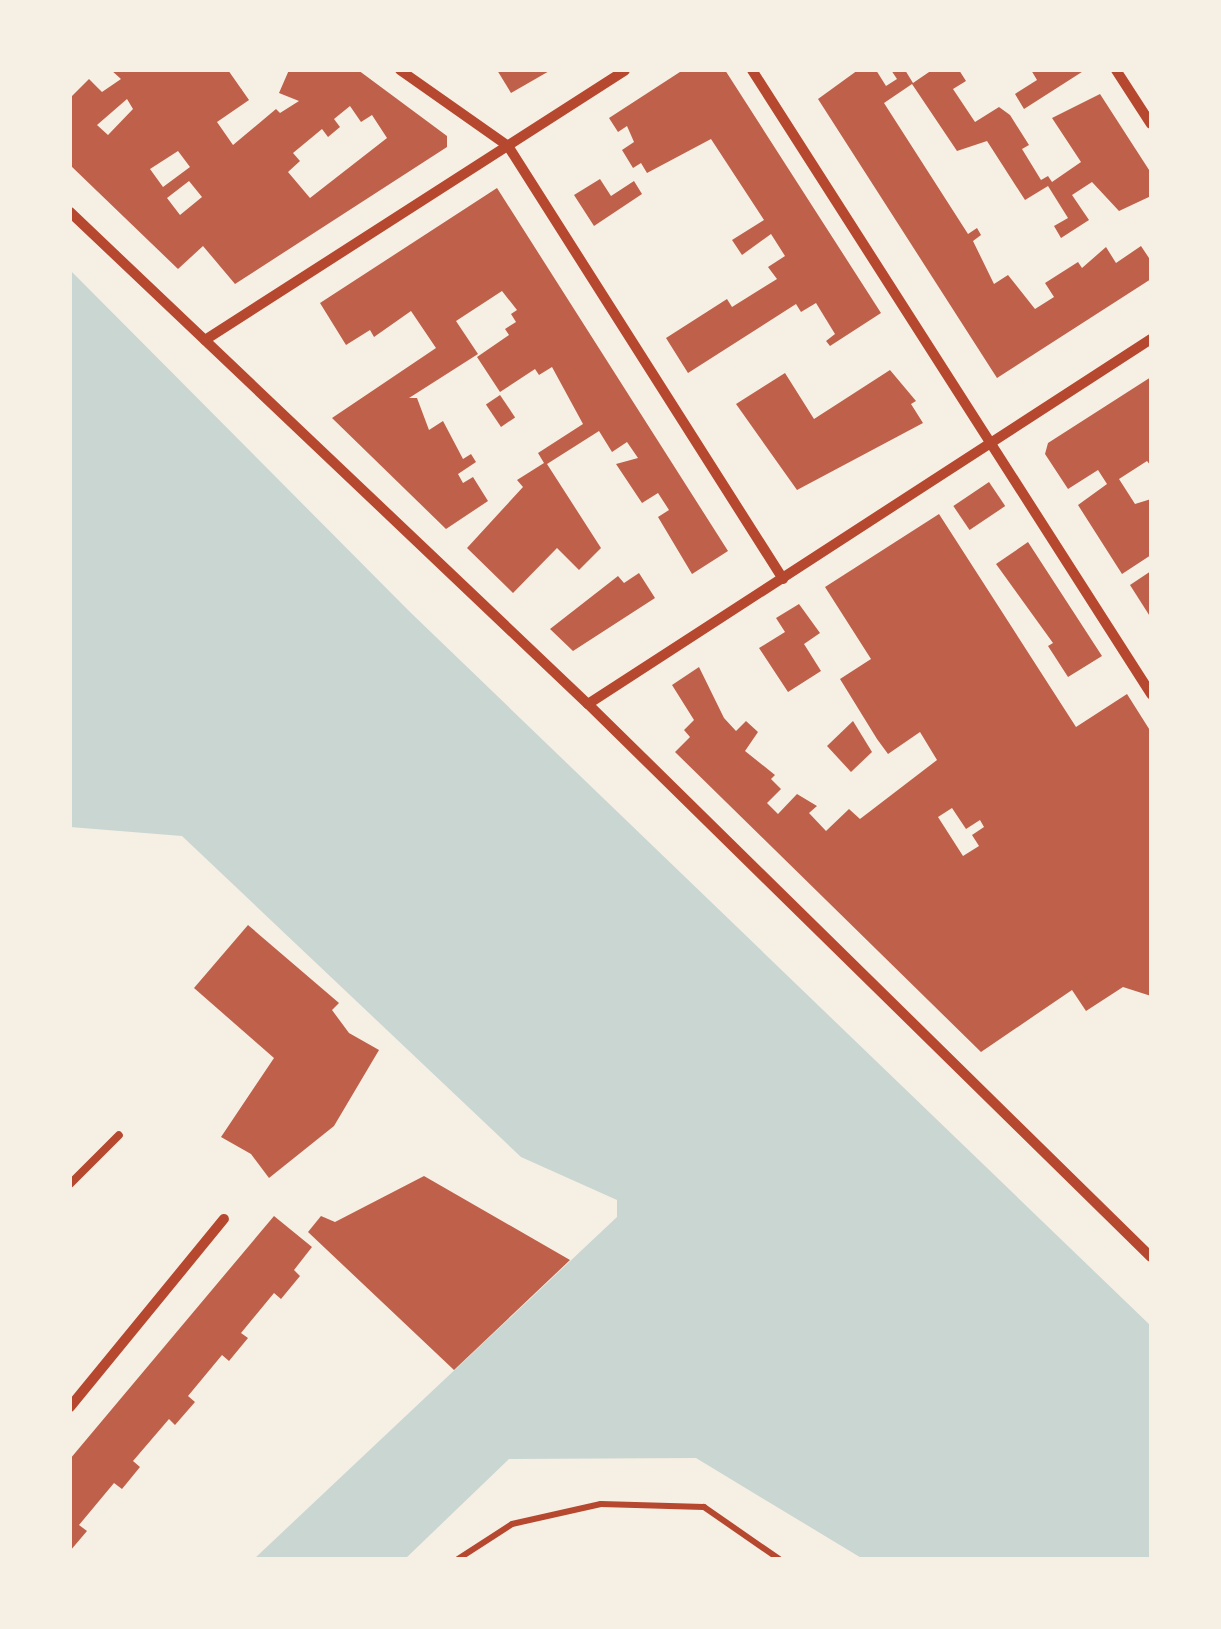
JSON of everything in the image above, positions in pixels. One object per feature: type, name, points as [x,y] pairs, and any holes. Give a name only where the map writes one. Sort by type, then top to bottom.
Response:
[{"type":"street","points":[[400,70],[508,146],[783,579]]},
{"type":"street","points":[[205,340],[625,70]]},
{"type":"street","points":[[752,70],[1151,694]]},
{"type":"street","points":[[1116,70],[1151,124]]},
{"type":"street","points":[[70,212],[588,704],[1151,1257]]},
{"type":"street","points":[[588,704],[992,446],[1151,339]]},
{"type":"street","points":[[70,1407],[224,1219]]},
{"type":"lane","points":[[70,1184],[119,1136]]},
{"type":"path","points":[[458,1559],[512,1524],[601,1504],[704,1507],[779,1559]]},
{"type":"shaded area","points":[[70,270],[410,612],[1151,1326],[1151,1559],[863,1559],[696,1458],[509,1459],[405,1559],[254,1559],[617,1217],[617,1200],[521,1157],[182,836],[70,827]]},
{"type":"building","points":[[111,70],[228,70],[249,100],[217,122],[233,145],[276,109],[280,113],[299,101],[279,93],[289,70],[358,70],[447,136],[447,147],[235,284],[203,246],[178,269],[70,165],[70,98],[89,79],[102,92],[121,79]],"holes":[[[127,99],[133,109],[108,135],[97,125]],[[350,106],[361,122],[372,115],[387,138],[310,198],[288,172],[300,161],[293,153],[322,129],[328,137],[340,127],[334,119]],[[178,151],[190,167],[163,187],[150,169]],[[189,181],[202,197],[180,215],[167,198]]]},
{"type":"building","points":[[497,70],[551,70],[511,93]]},
{"type":"building","points":[[683,70],[725,70],[881,313],[830,346],[826,341],[835,334],[816,303],[801,312],[796,304],[688,373],[666,338],[727,299],[732,307],[777,279],[768,267],[785,256],[771,234],[742,255],[732,240],[764,220],[711,139],[647,173],[641,163],[633,168],[622,150],[634,142],[627,126],[618,132],[609,118]]},
{"type":"building","points":[[858,70],[876,70],[886,86],[897,79],[891,70],[905,70],[913,83],[932,70],[959,70],[966,81],[953,89],[975,122],[999,107],[1010,115],[1029,145],[1022,149],[1041,180],[1048,176],[1052,182],[1081,162],[1052,118],[1100,94],[1151,173],[1151,196],[1119,211],[1092,182],[1072,195],[1089,220],[1061,238],[1054,226],[1068,218],[1048,186],[1025,200],[987,141],[957,151],[912,84],[884,103],[968,234],[977,228],[981,235],[973,241],[994,284],[1008,275],[1035,309],[1054,297],[1045,283],[1078,262],[1082,268],[1106,247],[1116,263],[1141,246],[1151,261],[1151,279],[997,378],[818,99]]},
{"type":"building","points":[[1031,70],[1085,70],[1024,109],[1015,94],[1037,80]]},
{"type":"building","points":[[600,179],[611,196],[634,181],[642,194],[594,226],[574,195]]},
{"type":"building","points":[[497,188],[728,551],[692,574],[658,517],[669,510],[658,493],[642,503],[616,464],[638,458],[627,442],[612,452],[599,431],[547,464],[601,548],[579,570],[557,548],[513,593],[467,548],[523,487],[517,480],[544,463],[538,453],[583,424],[552,367],[539,375],[535,369],[500,392],[477,357],[509,335],[505,329],[516,322],[511,314],[517,310],[502,291],[456,321],[478,354],[409,398],[417,398],[429,430],[443,421],[463,459],[471,454],[476,462],[458,474],[463,483],[473,477],[488,501],[446,529],[332,418],[436,348],[411,311],[374,337],[370,330],[346,345],[320,303]]},
{"type":"building","points":[[890,370],[916,401],[911,404],[923,423],[797,490],[736,404],[785,373],[814,419]]},
{"type":"building","points":[[1151,377],[1151,466],[1147,461],[1119,479],[1135,504],[1151,499],[1151,555],[1122,574],[1078,505],[1107,484],[1098,470],[1068,489],[1045,454],[1048,443]]},
{"type":"building","points":[[500,395],[515,417],[501,427],[486,405]]},
{"type":"building","points":[[989,482],[1005,506],[970,530],[953,506]]},
{"type":"building","points":[[939,514],[1076,727],[1127,694],[1151,732],[1151,996],[1123,987],[1086,1011],[1072,990],[981,1052],[675,752],[690,737],[684,730],[694,720],[672,685],[699,667],[724,718],[736,731],[746,721],[758,732],[745,751],[775,775],[771,779],[781,789],[767,803],[778,814],[797,794],[817,806],[809,813],[826,831],[849,809],[860,819],[937,760],[920,732],[888,754],[877,739],[840,679],[871,659],[825,587]],"holes":[[[952,808],[966,829],[980,820],[984,827],[972,835],[979,846],[963,856],[938,817]]]},
{"type":"building","points":[[1028,542],[1102,656],[1068,677],[1048,646],[1053,643],[996,564]]},
{"type":"building","points":[[1151,571],[1151,618],[1130,585]]},
{"type":"building","points":[[639,573],[655,598],[573,651],[550,629],[618,576],[624,583]]},
{"type":"building","points":[[799,604],[820,633],[804,644],[821,671],[788,692],[759,648],[785,632],[776,618]]},
{"type":"building","points":[[853,721],[872,752],[851,772],[827,746]]},
{"type":"building","points":[[248,925],[339,1003],[332,1010],[349,1033],[379,1050],[334,1126],[269,1178],[251,1154],[221,1137],[274,1058],[194,988]]},
{"type":"building","points":[[424,1176],[570,1260],[454,1370],[308,1232],[321,1216],[335,1222]]},
{"type":"building","points":[[274,1216],[312,1247],[294,1270],[300,1276],[281,1299],[274,1293],[241,1333],[248,1338],[229,1361],[222,1355],[188,1396],[195,1402],[175,1425],[169,1419],[133,1461],[140,1467],[122,1489],[114,1483],[79,1525],[87,1531],[70,1551],[70,1459]]}]
